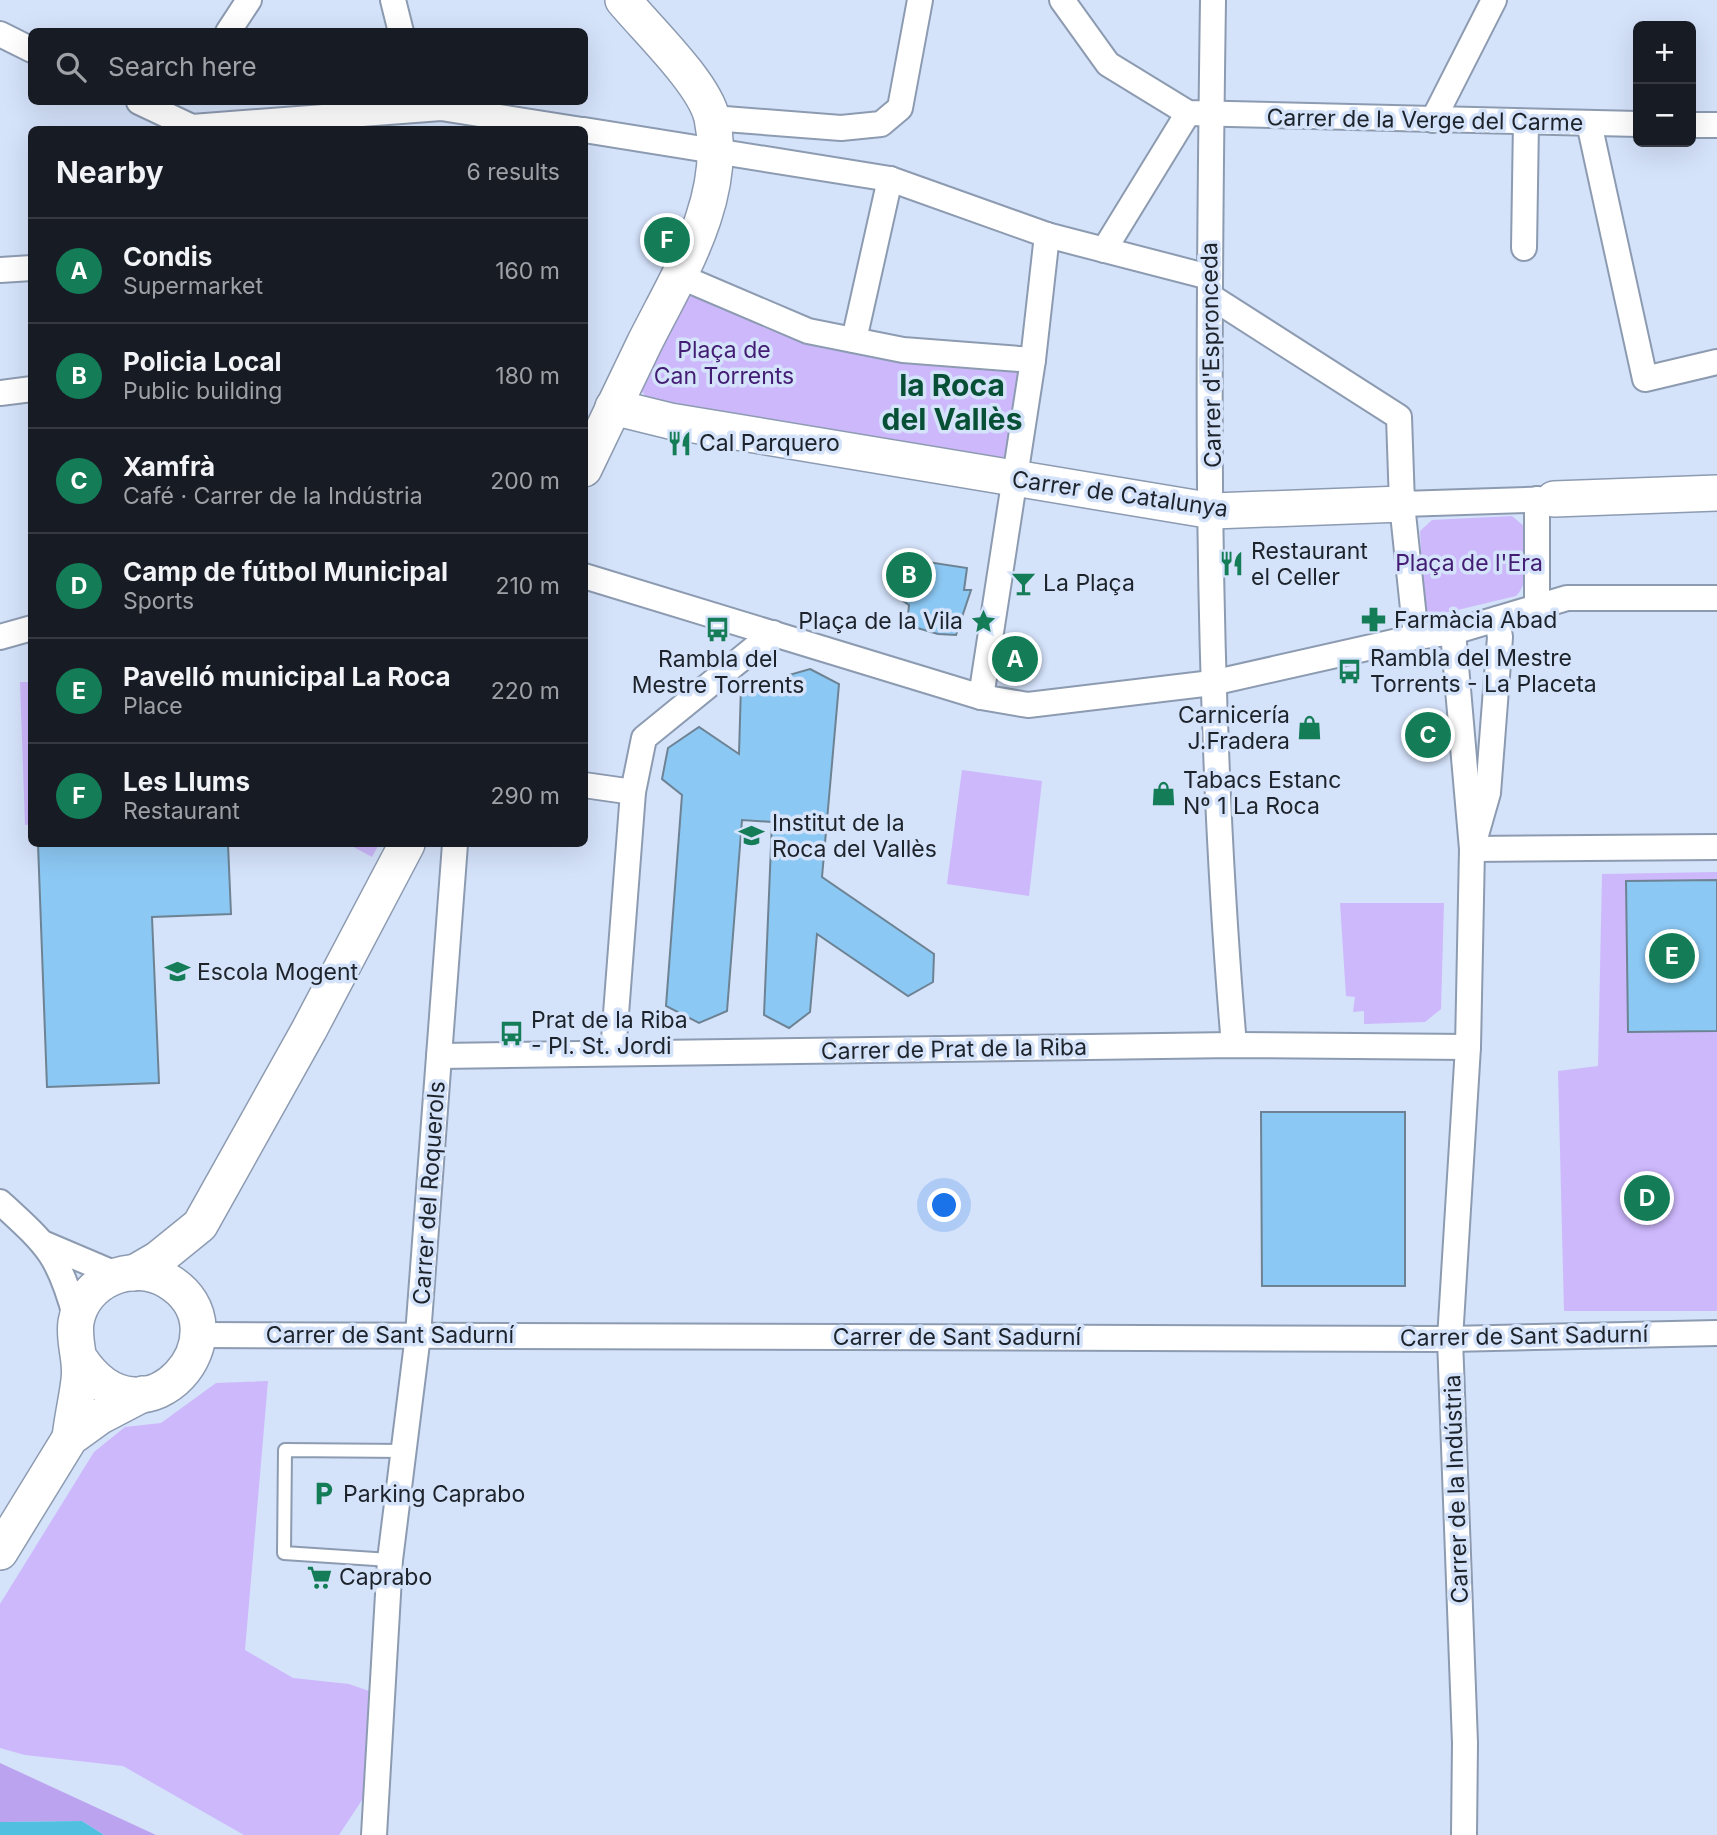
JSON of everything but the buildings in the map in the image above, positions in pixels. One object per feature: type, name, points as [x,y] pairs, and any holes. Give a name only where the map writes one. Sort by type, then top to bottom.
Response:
[{"type":"street","points":[[231,28],[249,0]]},
{"type":"street","points":[[393,0],[400,28]]},
{"type":"street","points":[[588,457],[600,420],[679,276],[704,217],[712,182],[713,134],[701,92],[623,0]]},
{"type":"street","points":[[588,130],[713,134],[881,124],[900,108],[920,0]]},
{"type":"street","points":[[1062,0],[1108,64],[1200,114],[1104,250]]},
{"type":"street","name":"Carrer d'Espronceda","points":[[1213,0],[1200,114],[1209,287],[1213,511],[1212,683],[1234,1045]]},
{"type":"street","points":[[1433,120],[1494,0]]},
{"type":"street","points":[[0,34],[28,48]]},
{"type":"street","points":[[155,105],[176,109],[191,126]]},
{"type":"street","points":[[248,126],[324,123],[422,114],[441,108],[557,126]]},
{"type":"street","name":"Carrer de la Verge del Carme","points":[[1200,114],[1633,124]]},
{"type":"street","points":[[1524,248],[1526,122]]},
{"type":"street","points":[[1589,123],[1645,379],[1717,362]]},
{"type":"street","points":[[1696,125],[1717,125]]},
{"type":"street","points":[[713,134],[890,179],[1047,235],[1104,250],[1209,287],[1399,417],[1402,504],[1416,638]]},
{"type":"street","points":[[854,340],[890,179]]},
{"type":"street","points":[[981,697],[1033,360],[1047,235]]},
{"type":"street","points":[[0,270],[28,268]]},
{"type":"street","points":[[679,276],[808,331],[903,350],[1033,360]]},
{"type":"street","points":[[0,393],[28,389]]},
{"type":"street","name":"Carrer de Catalunya","points":[[600,420],[670,421],[1213,511],[1717,493]]},
{"type":"street","points":[[1537,607],[1545,499]]},
{"type":"street","points":[[588,577],[981,697],[1028,705],[1212,683],[1453,632],[1567,598],[1717,598]]},
{"type":"street","name":"Carrer de la Indústria","points":[[1472,849],[1488,793],[1500,637],[1497,619]]},
{"type":"street","points":[[0,637],[28,629]]},
{"type":"street","name":"Carrer de la Indústria","points":[[1453,632],[1472,849],[1468,1047],[1450,1339],[1465,1743],[1464,1835]]},
{"type":"street","points":[[613,1053],[632,792],[644,738],[774,633]]},
{"type":"street","points":[[588,786],[632,792]]},
{"type":"street","points":[[0,1202],[45,1244],[64,1275],[76,1320],[75,1340],[80,1359],[92,1377],[118,1393],[142,1394],[160,1391],[185,1372],[193,1358],[192,1262],[200,1224],[309,1030],[405,847]]},
{"type":"street","name":"Carrer del Roquerols","points":[[374,1835],[390,1560],[418,1335],[455,847]]},
{"type":"street","points":[[1472,849],[1717,847]]},
{"type":"street","name":"Carrer de Prat de la Riba","points":[[439,1056],[1234,1045],[1468,1047]]},
{"type":"street","points":[[76,1320],[84,1301],[95,1288],[158,1259],[200,1224]]},
{"type":"street","points":[[45,1244],[126,1274],[145,1273],[170,1282],[193,1319]]},
{"type":"street","name":"Carrer de Sant Sadurní","points":[[193,1319],[418,1335],[1450,1339],[1717,1333]]},
{"type":"street","points":[[70,1438],[80,1359]]},
{"type":"street","points":[[0,1552],[70,1438],[99,1417],[142,1394]]},
{"type":"lane","points":[[390,1560],[284,1553],[285,1450],[405,1451]]},
{"type":"green space","name":"Plaça de Can Torrents","points":[[691,281],[808,331],[1028,367],[1010,474],[656,411],[641,390]]},
{"type":"green space","name":"Plaça de l'Era","points":[[1512,516],[1525,527],[1526,573],[1516,596],[1428,617],[1424,612],[1420,531],[1432,520]]},
{"type":"green space","points":[[20,682],[28,682],[28,825],[25,825]]},
{"type":"green space","points":[[962,770],[1042,781],[1029,896],[947,884]]},
{"type":"green space","points":[[354,847],[377,847],[372,857]]},
{"type":"green space","points":[[1717,872],[1717,1311],[1564,1311],[1558,1071],[1598,1066],[1602,874]]},
{"type":"green space","points":[[1340,903],[1444,903],[1441,1009],[1425,1022],[1364,1024],[1364,1011],[1353,1012],[1355,997],[1346,996]]},
{"type":"green space","points":[[268,1381],[245,1650],[293,1678],[349,1684],[369,1691],[364,1797],[339,1835],[244,1835],[123,1766],[25,1755],[0,1748],[0,1604],[94,1452],[125,1427],[161,1423],[216,1383]]},
{"type":"shaded area","points":[[0,1763],[156,1835],[104,1835],[82,1821],[0,1822]]},
{"type":"water","points":[[82,1821],[104,1835],[0,1835],[0,1822]]},
{"type":"place","name":"Les Llums","points":[[667,240]]},
{"type":"place","name":"Cal Parquero","points":[[679,443]]},
{"type":"place","name":"Restaurant el Celler","points":[[1231,564]]},
{"type":"place","name":"Policia Local","points":[[909,575]]},
{"type":"place","name":"La Plaça","points":[[1023,583]]},
{"type":"place","name":"Farmàcia Abad","points":[[1374,620]]},
{"type":"place","name":"Plaça de la Vila","points":[[983,621]]},
{"type":"place","name":"Rambla del Mestre Torrents","points":[[718,629]]},
{"type":"place","name":"Condis","points":[[1015,659]]},
{"type":"place","name":"Rambla del Mestre Torrents - La Placeta","points":[[1350,671]]},
{"type":"place","name":"Carnicería J.Fradera","points":[[1310,728]]},
{"type":"place","name":"Xamfrà","points":[[1428,735]]},
{"type":"place","name":"Tabacs Estanc Nº 1 La Roca","points":[[1163,793]]},
{"type":"place","name":"Institut de la Roca del Vallès","points":[[752,836]]},
{"type":"place","name":"Pavelló municipal La Roca","points":[[1672,956]]},
{"type":"place","name":"Escola Mogent","points":[[177,972]]},
{"type":"place","name":"Prat de la Riba - Pl. St. Jordi","points":[[511,1033]]},
{"type":"place","name":"Camp de fútbol Municipal","points":[[1647,1198]]},
{"type":"place","name":"Parking Caprabo","points":[[323,1494]]},
{"type":"place","name":"Caprabo","points":[[319,1577]]},
{"type":"district","name":"la Roca del Vallès","points":[[952,402]]}]
